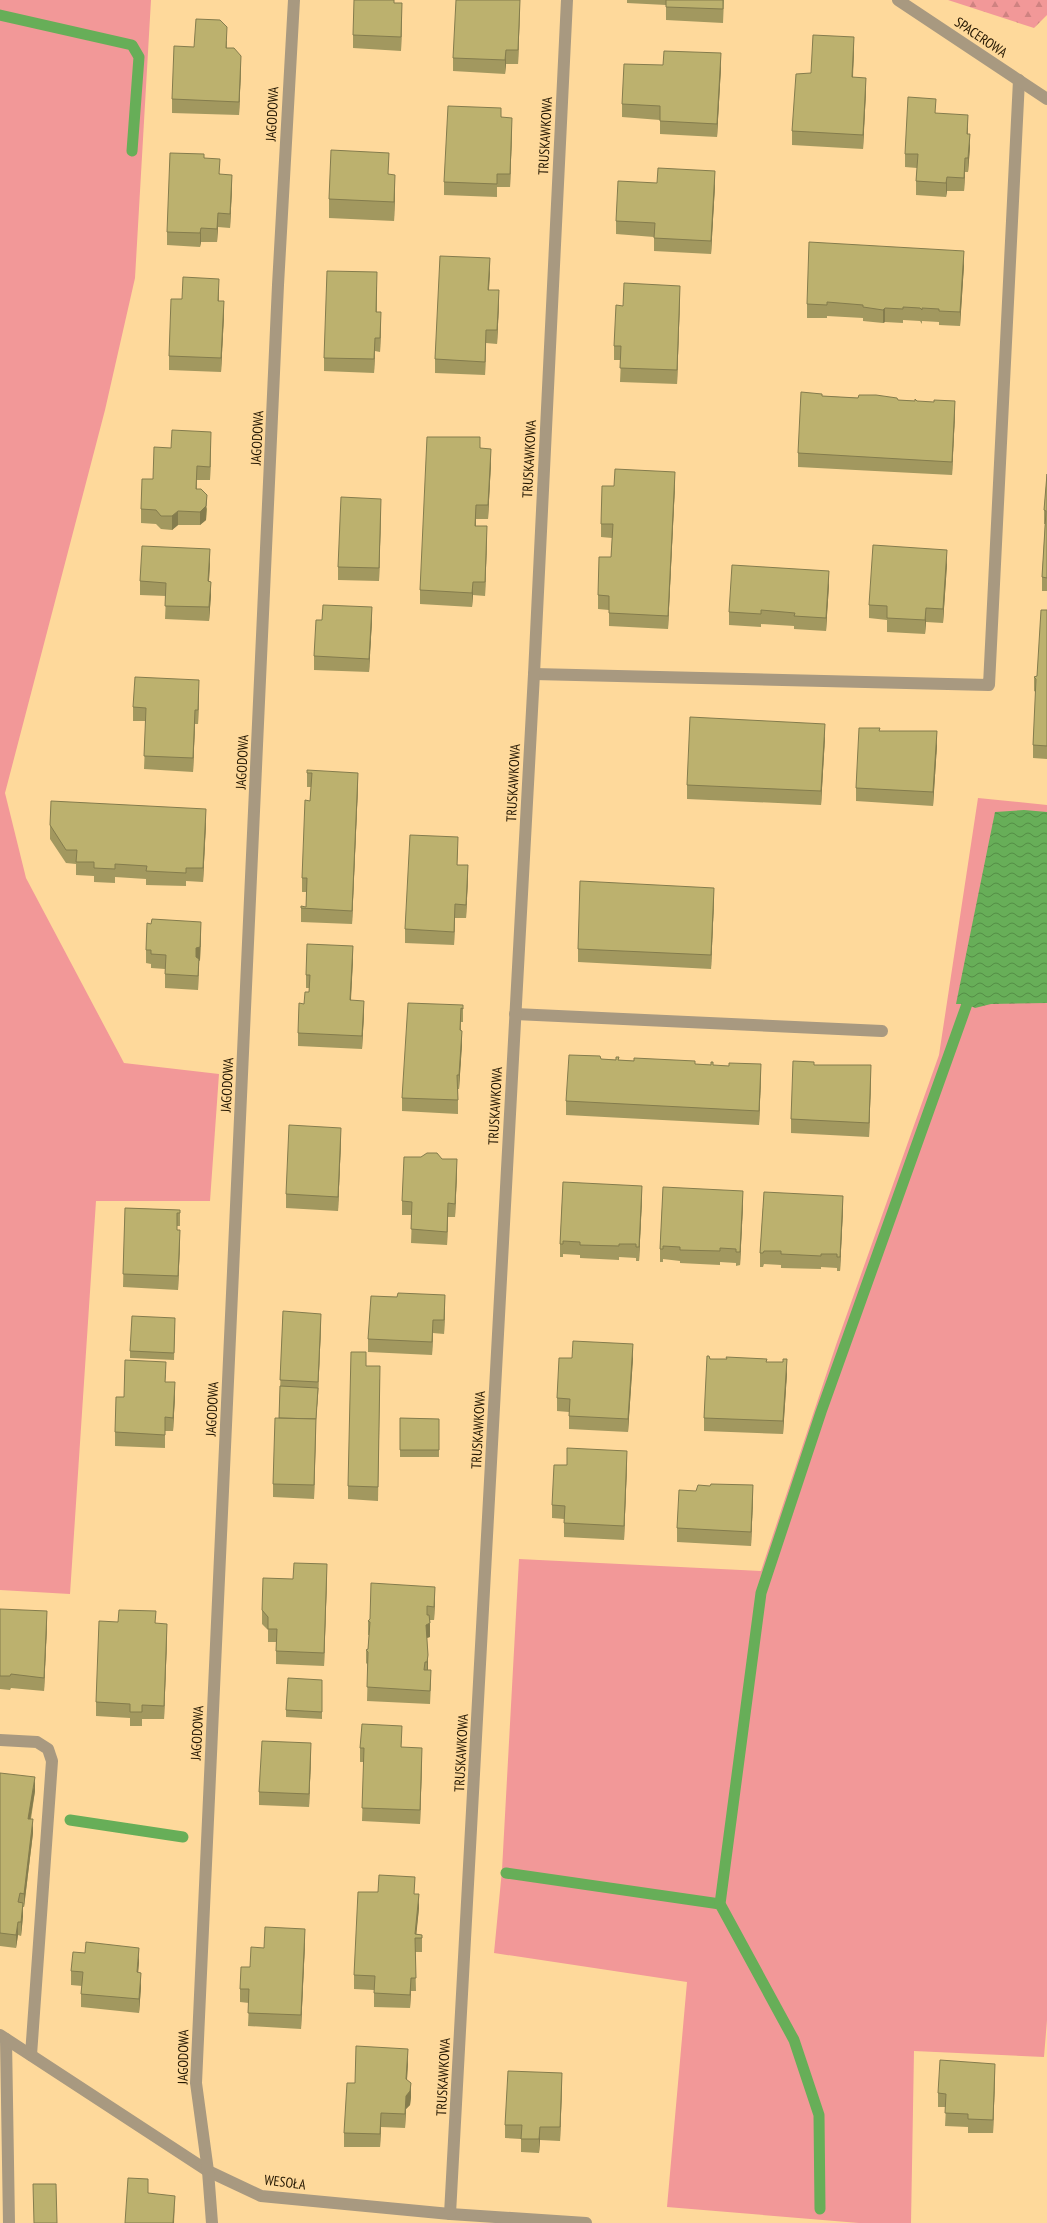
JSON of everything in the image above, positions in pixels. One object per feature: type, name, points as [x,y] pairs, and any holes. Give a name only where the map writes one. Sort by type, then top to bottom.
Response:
[{"type":"street","name":"JAGODOWA","points":[[212,2223],[208,2171],[196,2075],[278,285],[294,0]]},
{"type":"street","name":"TRUSKAWKOWA","points":[[450,2214],[534,674],[567,0]]},
{"type":"street","name":"SPACEROWA","points":[[898,0],[1047,99]]},
{"type":"street","points":[[534,674],[989,685],[1019,80]]},
{"type":"street","points":[[515,1014],[882,1031]]},
{"type":"street","points":[[0,1740],[37,1742],[48,1749],[52,1761],[31,2055]]},
{"type":"street","name":"WESOŁA","points":[[3,2037],[208,2171],[261,2196],[450,2214],[586,2223]]},
{"type":"street","points":[[3,2037],[9,2223]]},
{"type":"green space","points":[[0,0],[151,0],[135,278],[105,410],[5,793],[26,878],[124,1063],[219,1074],[210,1201],[96,1201],[70,1594],[0,1590]]},
{"type":"green space","points":[[948,0],[1047,0],[1047,15],[1034,28]]},
{"type":"green space","points":[[978,798],[1047,805],[1047,2020],[1044,2057],[914,2051],[911,2223],[859,2223],[667,2207],[687,1982],[494,1953],[502,1870],[519,1559],[761,1571],[836,1345],[939,1055]]},
{"type":"water","points":[[1024,810],[1047,812],[1047,1003],[991,1004],[975,1008],[967,1004],[956,1004],[995,812]]},
{"type":"building","points":[[354,0],[394,0],[394,3],[402,3],[401,37],[353,35]]},
{"type":"building","points":[[456,0],[520,0],[518,50],[506,50],[505,60],[453,58]]},
{"type":"building","points":[[666,0],[723,0],[723,9],[666,7]]},
{"type":"building","points":[[196,19],[220,20],[227,27],[226,48],[234,48],[241,56],[239,102],[172,99],[174,46],[194,47]]},
{"type":"building","points":[[813,35],[854,37],[852,77],[866,78],[863,135],[792,131],[796,74],[811,73]]},
{"type":"building","points":[[664,51],[721,53],[717,124],[660,121],[660,106],[622,104],[624,64],[663,65]]},
{"type":"building","points":[[908,97],[936,99],[935,113],[968,115],[967,134],[970,134],[968,158],[965,158],[964,178],[947,177],[946,183],[916,181],[918,154],[905,154]]},
{"type":"building","points":[[448,106],[501,108],[501,117],[512,118],[510,174],[497,174],[497,184],[444,182]]},
{"type":"building","points":[[331,150],[389,153],[388,174],[395,175],[394,202],[329,199]]},
{"type":"building","points":[[170,153],[204,154],[204,158],[220,159],[219,174],[232,175],[230,214],[218,213],[217,229],[201,228],[200,233],[167,232]]},
{"type":"building","points":[[658,168],[715,171],[711,241],[654,238],[655,223],[616,221],[618,181],[657,183]]},
{"type":"building","points":[[809,242],[964,251],[960,312],[939,311],[939,309],[922,308],[922,310],[920,308],[903,307],[903,309],[885,308],[883,310],[863,307],[863,305],[827,302],[827,305],[807,304]]},
{"type":"building","points":[[440,256],[490,258],[488,290],[499,290],[498,311],[497,330],[486,330],[485,362],[435,359]]},
{"type":"building","points":[[327,271],[377,272],[376,312],[381,312],[380,338],[375,338],[374,359],[324,358]]},
{"type":"building","points":[[183,277],[219,279],[218,301],[224,301],[221,358],[169,356],[171,299],[182,299]]},
{"type":"building","points":[[624,283],[680,286],[677,370],[620,368],[621,346],[614,346],[616,305],[623,306]]},
{"type":"building","points":[[801,392],[822,394],[822,396],[858,398],[859,395],[876,395],[897,398],[898,400],[915,401],[915,399],[917,401],[934,402],[934,400],[955,401],[952,462],[798,453]]},
{"type":"building","points":[[172,430],[211,432],[210,467],[197,466],[196,489],[201,489],[207,495],[206,506],[200,512],[178,511],[172,516],[161,516],[156,510],[141,509],[142,479],[153,479],[154,447],[171,448]]},
{"type":"building","points":[[427,437],[480,437],[480,448],[491,449],[488,505],[476,505],[475,526],[487,526],[485,582],[473,582],[472,593],[420,590]]},
{"type":"building","points":[[615,469],[675,472],[668,616],[609,613],[609,596],[598,595],[599,557],[611,557],[613,524],[601,524],[602,486],[614,486]]},
{"type":"building","points":[[1047,474],[1047,578],[1042,577],[1046,511],[1044,510]]},
{"type":"building","points":[[341,497],[381,499],[379,568],[338,567]]},
{"type":"building","points":[[873,545],[947,550],[943,609],[926,608],[925,620],[887,618],[887,606],[869,605]]},
{"type":"building","points":[[142,546],[210,549],[208,581],[211,582],[209,607],[165,606],[166,583],[140,581]]},
{"type":"building","points":[[732,565],[829,571],[826,618],[794,616],[795,613],[761,610],[761,614],[729,612]]},
{"type":"building","points":[[323,605],[372,607],[369,659],[314,656],[316,620],[322,620]]},
{"type":"building","points":[[1041,610],[1047,610],[1047,746],[1033,745],[1036,679],[1034,677],[1037,676]]},
{"type":"building","points":[[135,677],[199,680],[198,710],[195,710],[193,758],[144,756],[146,708],[133,707]]},
{"type":"building","points":[[690,717],[825,724],[821,791],[687,785]]},
{"type":"building","points":[[859,728],[880,728],[879,731],[937,731],[933,792],[856,788]]},
{"type":"building","points":[[307,770],[358,773],[352,911],[301,908],[301,906],[306,907],[307,878],[302,878],[305,800],[310,801],[312,773],[307,773]]},
{"type":"building","points":[[51,801],[206,809],[203,868],[186,868],[186,873],[146,871],[147,866],[115,864],[115,869],[94,868],[94,862],[76,862],[77,850],[66,850],[50,825]]},
{"type":"building","points":[[410,835],[458,837],[457,865],[468,865],[466,905],[455,904],[454,932],[405,929]]},
{"type":"building","points":[[580,881],[714,888],[711,955],[578,949]]},
{"type":"building","points":[[152,919],[201,922],[200,947],[196,948],[196,957],[199,959],[198,976],[165,974],[166,955],[151,954],[151,950],[146,950],[147,923],[151,924]]},
{"type":"building","points":[[307,944],[353,946],[350,1000],[364,1001],[362,1036],[298,1033],[299,1003],[304,1004],[305,992],[309,992],[310,975],[306,975]]},
{"type":"building","points":[[408,1003],[463,1005],[463,1009],[461,1008],[460,1030],[462,1031],[459,1075],[457,1075],[458,1100],[402,1098]]},
{"type":"building","points":[[569,1055],[600,1056],[601,1059],[616,1060],[616,1057],[619,1057],[618,1060],[634,1061],[634,1058],[695,1061],[695,1064],[711,1065],[711,1062],[713,1062],[713,1065],[729,1066],[729,1063],[761,1064],[759,1111],[566,1101]]},
{"type":"building","points":[[793,1061],[814,1062],[814,1065],[871,1065],[869,1123],[791,1119]]},
{"type":"building","points":[[289,1125],[341,1128],[338,1197],[286,1194]]},
{"type":"building","points":[[427,1153],[437,1153],[442,1159],[457,1159],[455,1204],[448,1203],[447,1232],[411,1229],[412,1202],[402,1201],[404,1157],[421,1157]]},
{"type":"building","points":[[563,1182],[642,1186],[639,1247],[636,1247],[636,1244],[619,1244],[619,1246],[580,1245],[580,1242],[563,1241],[563,1244],[560,1244]]},
{"type":"building","points":[[663,1187],[743,1191],[740,1252],[736,1252],[736,1249],[720,1248],[720,1251],[680,1250],[680,1247],[663,1246],[663,1249],[660,1249]]},
{"type":"building","points":[[764,1192],[843,1196],[840,1257],[837,1257],[837,1254],[821,1254],[821,1256],[781,1254],[781,1251],[764,1251],[763,1253],[760,1253]]},
{"type":"building","points":[[125,1208],[180,1210],[180,1213],[177,1213],[177,1230],[180,1230],[178,1276],[123,1274]]},
{"type":"building","points":[[398,1293],[445,1295],[444,1320],[433,1320],[432,1342],[368,1339],[371,1296],[397,1297]]},
{"type":"building","points":[[283,1311],[321,1314],[318,1382],[280,1380]]},
{"type":"building","points":[[132,1316],[175,1318],[174,1353],[130,1351]]},
{"type":"building","points":[[573,1341],[633,1344],[628,1419],[569,1416],[570,1399],[557,1398],[559,1358],[572,1358]]},
{"type":"building","points":[[351,1352],[366,1352],[366,1366],[380,1366],[378,1487],[348,1486]]},
{"type":"building","points":[[707,1356],[709,1356],[710,1359],[727,1359],[726,1357],[767,1359],[766,1362],[783,1362],[783,1359],[787,1359],[783,1421],[704,1418]]},
{"type":"building","points":[[125,1360],[166,1362],[165,1382],[175,1382],[173,1418],[165,1417],[165,1435],[115,1432],[116,1397],[124,1397]]},
{"type":"building","points":[[280,1386],[318,1388],[316,1419],[279,1418]]},
{"type":"building","points":[[275,1418],[316,1419],[314,1485],[273,1484]]},
{"type":"building","points":[[400,1418],[439,1419],[439,1450],[400,1450]]},
{"type":"building","points":[[567,1448],[627,1451],[624,1526],[564,1523],[565,1506],[552,1505],[554,1465],[567,1465]]},
{"type":"building","points":[[711,1484],[753,1485],[751,1532],[677,1528],[679,1490],[696,1491],[698,1485],[710,1486]]},
{"type":"building","points":[[294,1563],[327,1564],[324,1653],[276,1651],[277,1629],[268,1629],[268,1617],[262,1610],[263,1578],[293,1579]]},
{"type":"building","points":[[371,1583],[435,1587],[434,1607],[427,1606],[427,1615],[429,1615],[430,1623],[426,1625],[428,1655],[424,1670],[431,1670],[430,1691],[367,1687],[368,1652],[366,1650],[368,1649],[370,1622],[368,1621],[370,1619]]},
{"type":"building","points":[[0,1609],[47,1611],[44,1678],[11,1674],[10,1676],[0,1676]]},
{"type":"building","points":[[119,1610],[156,1611],[155,1623],[167,1624],[164,1706],[142,1705],[142,1712],[130,1712],[130,1704],[96,1702],[99,1621],[118,1622]]},
{"type":"building","points":[[288,1678],[322,1680],[322,1712],[286,1710]]},
{"type":"building","points":[[362,1724],[402,1726],[401,1747],[422,1748],[420,1810],[362,1808],[364,1748],[360,1748]]},
{"type":"building","points":[[262,1741],[311,1743],[309,1794],[259,1792]]},
{"type":"building","points":[[0,1773],[35,1777],[28,1819],[33,1819],[24,1894],[20,1893],[18,1902],[23,1903],[21,1922],[18,1922],[16,1935],[0,1933]]},
{"type":"building","points":[[379,1875],[415,1877],[414,1894],[419,1894],[415,1934],[422,1935],[422,1938],[415,1938],[416,1978],[411,1978],[410,1995],[374,1993],[375,1976],[354,1975],[358,1892],[378,1892]]},
{"type":"building","points":[[265,1927],[305,1929],[301,2015],[248,2013],[249,1989],[240,1989],[241,1967],[250,1967],[251,1947],[264,1948]]},
{"type":"building","points":[[86,1942],[139,1948],[137,1972],[141,1973],[139,1999],[81,1994],[83,1972],[71,1971],[73,1952],[85,1953]]},
{"type":"building","points":[[356,2046],[408,2049],[406,2079],[411,2083],[410,2091],[406,2096],[405,2114],[381,2113],[380,2134],[344,2133],[347,2083],[355,2083]]},
{"type":"building","points":[[940,2060],[995,2064],[993,2120],[968,2119],[968,2114],[945,2113],[946,2094],[938,2093]]},
{"type":"building","points":[[508,2071],[562,2073],[560,2127],[540,2127],[539,2139],[521,2139],[522,2125],[505,2125]]},
{"type":"building","points":[[128,2178],[148,2179],[148,2193],[175,2196],[173,2223],[125,2223]]},
{"type":"building","points":[[33,2184],[56,2184],[57,2223],[34,2223]]},
{"type":"waterway","points":[[0,15],[132,45],[139,57],[132,151]]},
{"type":"waterway","points":[[820,2209],[819,2115],[794,2040],[720,1904],[761,1593],[821,1412],[967,1004]]},
{"type":"waterway","points":[[70,1820],[183,1837]]},
{"type":"waterway","points":[[506,1873],[720,1904]]}]
